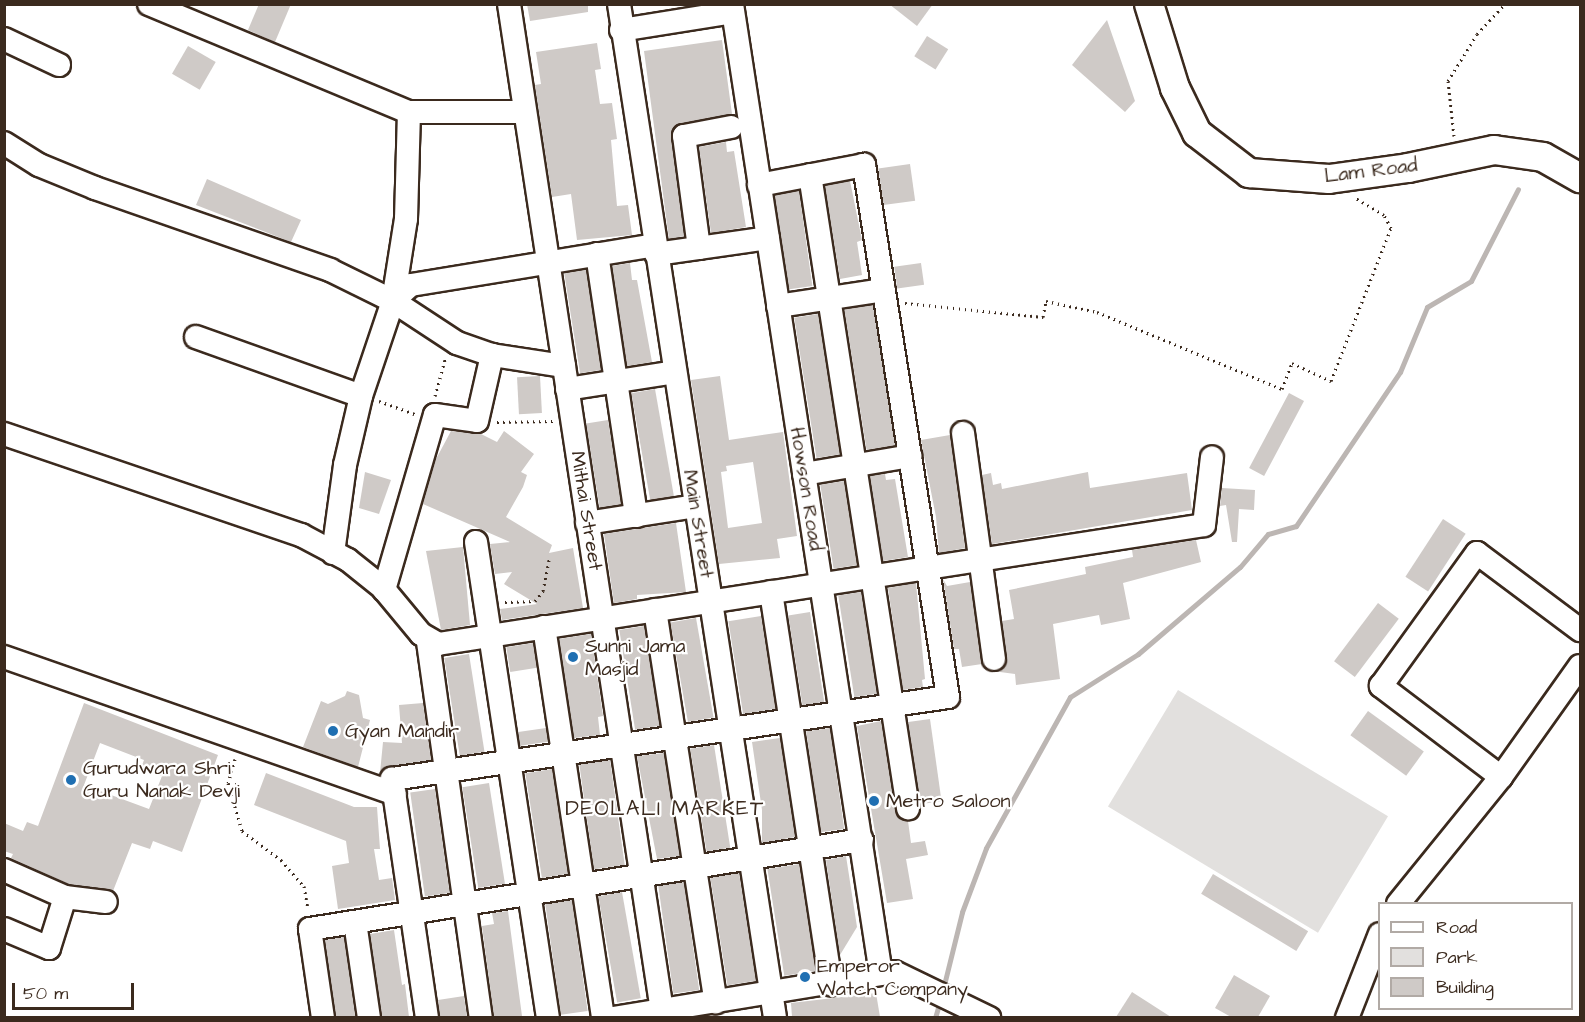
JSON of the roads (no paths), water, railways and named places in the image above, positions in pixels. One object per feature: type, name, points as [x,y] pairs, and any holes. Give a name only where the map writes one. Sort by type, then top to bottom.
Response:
[{"type":"main road","name":"Lam Road","points":[[1149,4],[1175,88],[1197,133],[1249,173],[1335,178],[1408,168],[1458,155],[1494,150],[1543,157],[1581,178]]},
{"type":"street","points":[[149,4],[409,112],[525,112]]},
{"type":"street","name":"Mithai Street","points":[[508,4],[662,1014]]},
{"type":"street","name":"Main Street","points":[[619,4],[621,30],[775,1017]]},
{"type":"street","points":[[621,30],[732,8]]},
{"type":"street","name":"Howson Road","points":[[732,8],[840,713],[862,840],[891,974]]},
{"type":"street","points":[[4,39],[59,65]]},
{"type":"street","points":[[333,553],[345,465],[367,398],[393,301],[406,219],[409,112]]},
{"type":"street","points":[[699,248],[684,136],[731,127]]},
{"type":"street","points":[[4,143],[39,165],[95,188],[254,241],[330,270],[393,301],[457,343],[492,355],[564,366]]},
{"type":"street","points":[[427,1017],[392,779],[948,697],[864,165],[759,185]]},
{"type":"street","points":[[810,175],[908,808]]},
{"type":"street","points":[[393,301],[411,285],[597,254],[699,248],[768,238]]},
{"type":"street","points":[[597,254],[636,516]]},
{"type":"street","points":[[778,306],[829,298],[885,295]]},
{"type":"street","points":[[196,337],[367,398]]},
{"type":"street","points":[[384,590],[432,419],[435,415],[477,421],[492,355]]},
{"type":"street","points":[[567,389],[675,372]]},
{"type":"street","points":[[963,433],[994,659]]},
{"type":"street","points":[[4,434],[301,535],[333,553],[384,590],[428,642],[481,1017]]},
{"type":"street","points":[[804,474],[910,456]]},
{"type":"street","points":[[428,642],[438,644],[1204,525],[1212,457]]},
{"type":"street","points":[[587,523],[696,506]]},
{"type":"street","points":[[476,542],[548,1017]]},
{"type":"street","points":[[1501,777],[1381,686],[1477,553],[1581,630]]},
{"type":"street","points":[[771,592],[788,721],[831,984]]},
{"type":"street","points":[[655,610],[716,1002]]},
{"type":"street","points":[[544,627],[603,1017]]},
{"type":"street","points":[[4,657],[395,794]]},
{"type":"street","points":[[1399,902],[1501,777],[1581,666]]},
{"type":"street","points":[[323,1017],[310,929],[862,840]]},
{"type":"street","points":[[4,870],[65,897],[106,902]]},
{"type":"street","points":[[4,929],[48,948],[65,897]]},
{"type":"street","points":[[355,922],[369,1017]]},
{"type":"street","points":[[1347,1017],[1378,939]]},
{"type":"street","points":[[613,1017],[662,1014],[716,1002],[891,974],[989,1017]]},
{"type":"waterway","points":[[943,989],[962,912],[986,848],[1070,697],[1138,654],[1240,567],[1268,534],[1296,526],[1400,372],[1427,307],[1471,281],[1518,189]]},
{"type":"waterway","points":[[935,1018],[940,1001]]},
{"type":"place","name":"Sunni Jama Masjid","points":[[573,657]]},
{"type":"place","name":"Gyan Mandir","points":[[333,731]]},
{"type":"place","name":"Gurudwara Shri Guru Nanak Devji","points":[[71,780]]},
{"type":"place","name":"Metro Saloon","points":[[874,801]]},
{"type":"place","name":"Emperor Watch Company","points":[[805,977]]},
{"type":"district","name":"DEOLALI MARKET","points":[[665,809]]}]
